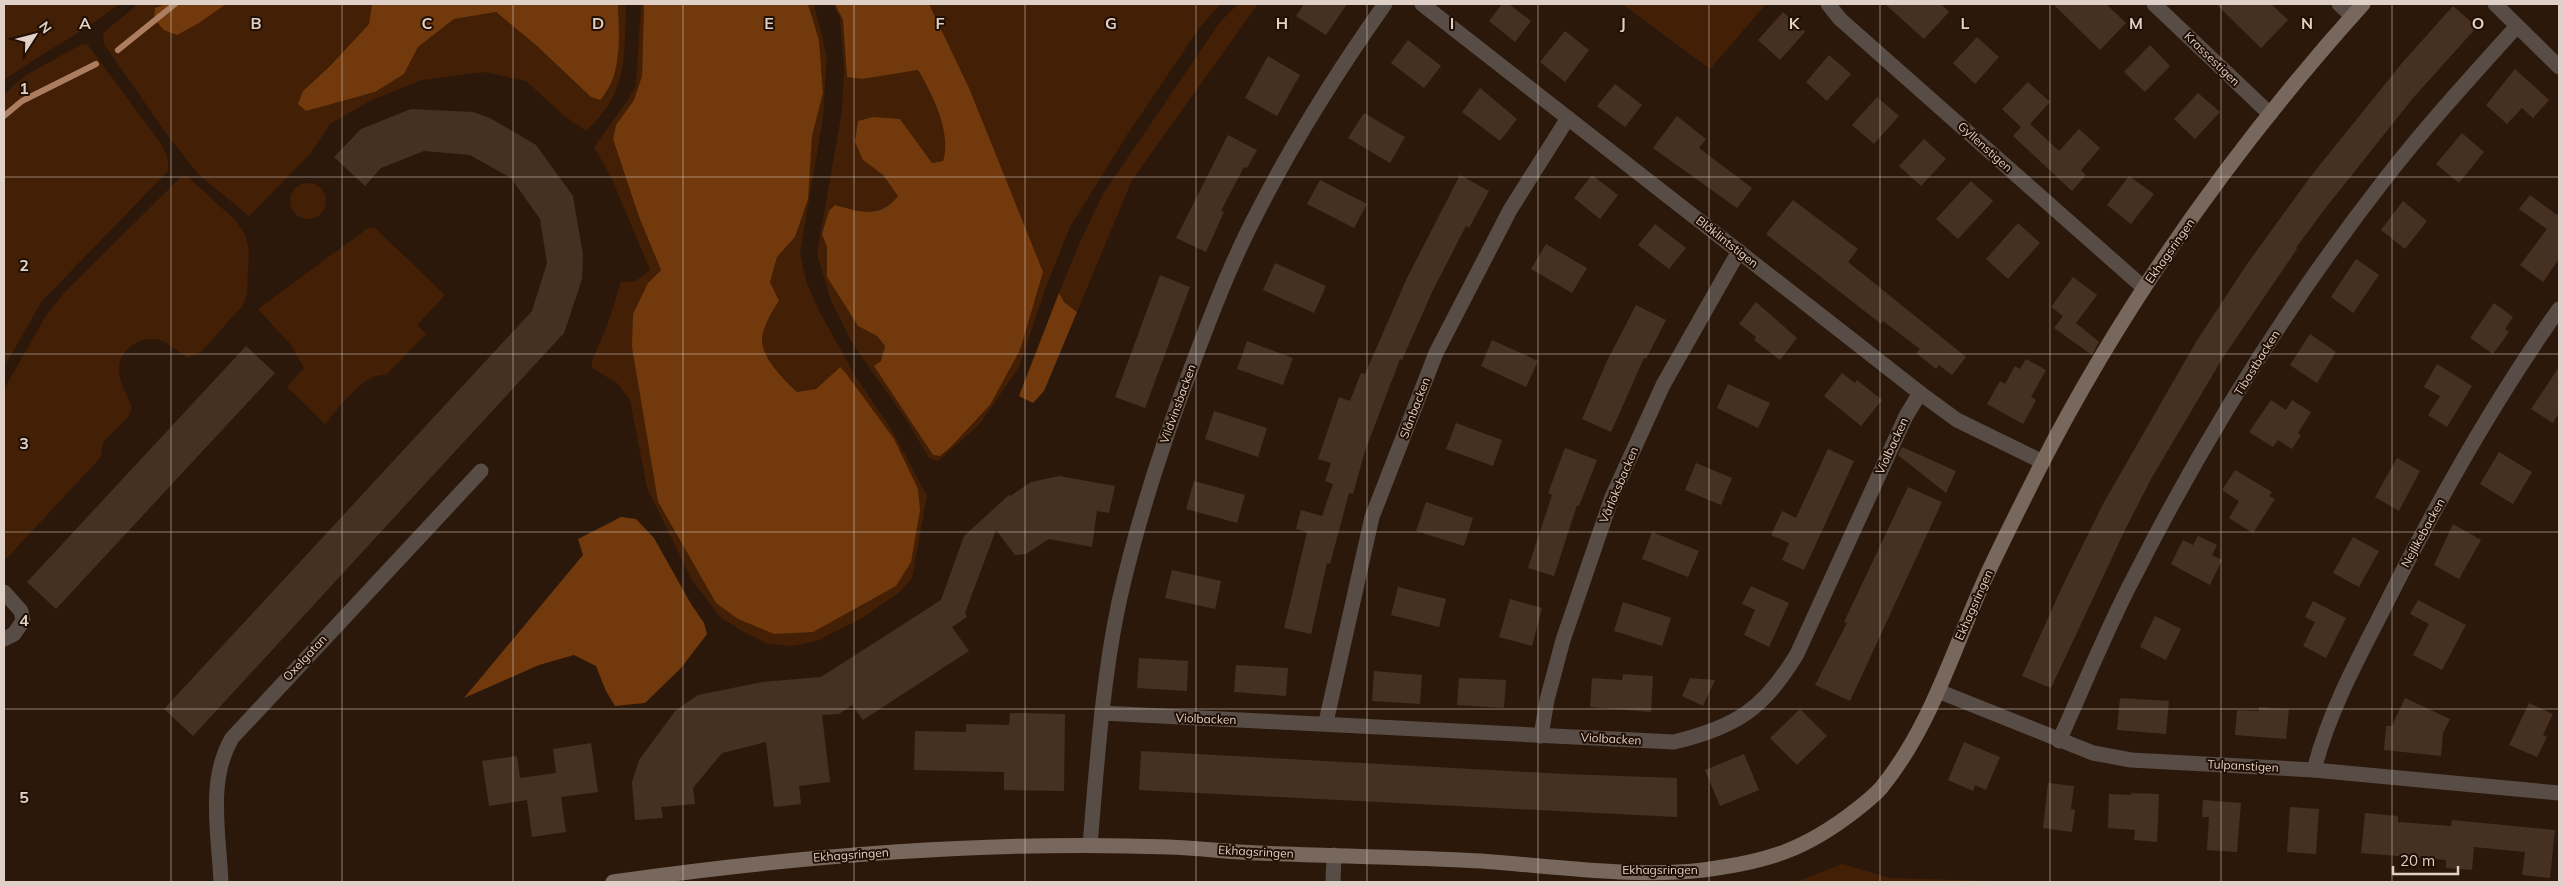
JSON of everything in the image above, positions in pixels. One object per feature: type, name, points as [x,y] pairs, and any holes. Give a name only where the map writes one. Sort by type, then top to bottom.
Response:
[{"type":"street","name":"Vildvinsbacken","points":[[1090,845],[1102,713],[1119,603],[1140,517],[1168,427],[1224,282],[1259,209],[1340,67],[1384,4]]},
{"type":"street","name":"Blåklintstigen","points":[[1422,4],[1920,393],[1957,420],[2043,462]]},
{"type":"street","name":"Gyllenstigen","points":[[1828,4],[1840,19],[2144,288]]},
{"type":"street","name":"Krassestigen","points":[[2154,4],[2270,114]]},
{"type":"street","points":[[2339,4],[2352,16]]},
{"type":"street","name":"Ekhagsringen","points":[[614,882],[803,858],[969,848],[1090,845],[1470,861],[1651,872],[1700,870],[1758,861],[1806,845],[1837,825],[1878,792],[1912,744],[1938,691],[1986,577],[2043,462],[2116,333],[2168,252],[2270,114],[2363,4]]},
{"type":"street","points":[[2495,4],[2559,67]]},
{"type":"street","name":"Tibastbacken","points":[[2059,741],[2133,578],[2192,468],[2256,362],[2311,279],[2385,178],[2517,26]]},
{"type":"street","name":"Slånbacken","points":[[1326,722],[1372,517],[1436,352],[1510,210],[1568,118]]},
{"type":"street","name":"Vårlöksbacken","points":[[1541,736],[1547,700],[1563,640],[1612,496],[1663,385],[1739,251]]},
{"type":"street","name":"Nejlikebacken","points":[[2314,770],[2320,747],[2346,683],[2420,533],[2481,431],[2559,309]]},
{"type":"street","name":"Violbacken","points":[[1102,713],[1203,719],[1326,722],[1541,736],[1674,742],[1707,734],[1738,720],[1762,702],[1780,682],[1797,654],[1906,416],[1920,393]]},
{"type":"street","name":"Oxelgatan","points":[[221,882],[217,780],[223,753],[232,738],[481,471]]},
{"type":"street","points":[[4,592],[21,611],[23,621],[14,634],[4,639]]},
{"type":"street","name":"Tulpanstigen","points":[[1938,691],[2059,741],[2093,753],[2130,760],[2314,770],[2559,792]]},
{"type":"street","points":[[1333,882],[1334,856]]},
{"type":"shaded area","points":[[4,4],[119,4],[4,80]]},
{"type":"shaded area","points":[[138,4],[166,4],[155,8],[199,23],[226,4],[372,4],[369,24],[330,66],[303,91],[306,111],[375,92],[404,74],[418,47],[454,19],[496,12],[537,46],[607,93],[614,71],[617,49],[618,4],[626,4],[624,57],[617,88],[610,102],[600,117],[586,131],[563,115],[526,81],[484,72],[422,80],[372,100],[330,124],[311,153],[249,216],[199,175],[168,136],[104,44],[103,33]]},
{"type":"shaded area","points":[[166,4],[226,4],[199,23],[177,35],[164,30],[154,19],[155,8]]},
{"type":"shaded area","points":[[372,4],[618,4],[619,41],[613,79],[600,100],[591,97],[537,46],[496,12],[454,19],[418,47],[404,74],[375,92],[306,111],[298,104],[303,91],[330,66],[369,24]]},
{"type":"shaded area","points":[[641,4],[644,4],[642,76],[634,100],[616,125],[613,139],[639,217],[661,270],[648,283],[645,420],[658,503],[716,603],[845,372],[839,367],[816,389],[797,392],[770,362],[763,348],[762,341],[766,325],[779,301],[770,282],[777,257],[795,237],[809,167],[812,136],[823,93],[819,40],[808,4],[814,4],[827,56],[823,118],[800,253],[806,281],[819,311],[856,377],[893,432],[927,496],[912,578],[900,592],[862,618],[817,641],[791,646],[768,644],[720,617],[692,580],[647,488],[630,400],[617,383],[592,368],[592,361],[607,326],[621,282],[636,281],[650,270],[611,177],[594,147],[636,86]]},
{"type":"shaded area","points":[[644,4],[808,4],[819,40],[823,93],[812,136],[808,199],[795,237],[777,257],[770,282],[779,301],[766,325],[762,341],[763,348],[775,369],[797,392],[816,389],[840,367],[845,372],[894,439],[918,489],[920,510],[911,562],[896,586],[813,632],[774,634],[738,619],[716,603],[658,502],[632,347],[633,314],[648,283],[661,270],[639,217],[613,139],[616,125],[634,100],[642,76]]},
{"type":"shaded area","points":[[833,4],[835,4],[843,20],[847,77],[862,79],[918,70],[943,125],[945,149],[943,161],[932,163],[900,119],[863,160],[883,175],[898,196],[884,208],[877,210],[861,211],[835,205],[822,234],[827,247],[827,277],[858,326],[877,336],[885,346],[881,361],[874,366],[933,455],[940,456],[953,446],[990,405],[969,88],[929,4],[1221,4],[1200,27],[1125,138],[1070,227],[1046,287],[1019,367],[979,425],[938,461],[929,458],[909,424],[851,341],[831,301],[817,254],[842,110],[844,67],[840,18]]},
{"type":"shaded area","points":[[835,4],[929,4],[969,88],[1043,272],[1020,350],[990,405],[952,446],[940,456],[933,455],[874,366],[881,361],[885,346],[877,336],[858,326],[827,277],[827,247],[822,234],[829,211],[835,205],[853,210],[877,211],[891,203],[898,196],[883,175],[863,160],[855,142],[858,121],[873,117],[900,119],[932,163],[943,161],[945,138],[943,126],[929,90],[918,70],[862,79],[847,77],[843,20]]},
{"type":"shaded area","points":[[1238,4],[1258,4],[1132,180],[1077,312],[1064,302],[1059,293],[1080,242],[1103,194],[1220,22]]},
{"type":"shaded area","points":[[1622,4],[1766,4],[1710,69]]},
{"type":"shaded area","points":[[87,44],[162,145],[167,156],[169,170],[42,301],[4,367],[4,94],[26,75],[80,45]]},
{"type":"shaded area","points":[[183,175],[187,176],[236,221],[245,234],[249,251],[247,293],[243,305],[201,352],[188,358],[167,344],[154,339],[147,339],[130,346],[122,356],[119,368],[122,383],[132,408],[128,417],[103,442],[101,457],[4,561],[4,389],[47,314],[65,292]]},
{"type":"shaded area","points":[[308,183],[315,184],[321,188],[325,194],[325,208],[321,214],[315,218],[308,219],[301,218],[295,214],[291,208],[290,201],[291,194],[295,188],[301,184]]},
{"type":"shaded area","points":[[374,227],[445,295],[417,325],[426,334],[386,375],[378,375],[369,379],[352,392],[325,424],[287,387],[304,368],[291,345],[258,309],[368,228]]},
{"type":"shaded area","points":[[1059,293],[1064,302],[1077,312],[1044,391],[1033,403],[1019,396]]},
{"type":"shaded area","points":[[621,517],[636,519],[654,538],[691,604],[704,623],[707,634],[681,668],[645,703],[615,706],[606,691],[596,666],[574,655],[539,665],[464,698],[583,555],[578,539]]},
{"type":"shaded area","points":[[1842,864],[1890,878],[2031,882],[1796,882]]},
{"type":"building","points":[[1304,4],[1347,4],[1326,35],[1296,16]]},
{"type":"building","points":[[1502,4],[1509,4],[1531,21],[1515,42],[1489,21]]},
{"type":"building","points":[[1885,4],[1941,4],[1949,12],[1924,39]]},
{"type":"building","points":[[2053,4],[2106,4],[2126,23],[2100,50]]},
{"type":"building","points":[[2216,4],[2271,4],[2288,20],[2261,48]]},
{"type":"building","points":[[2453,6],[2477,27],[2413,98],[2324,210],[2296,248],[2222,359],[2151,479],[2051,688],[2022,676],[2062,587],[2103,504],[2196,342],[2247,264],[2311,176],[2402,63]]},
{"type":"building","points":[[1783,12],[1805,32],[1780,60],[1758,40]]},
{"type":"building","points":[[1565,31],[1589,50],[1565,82],[1540,62]]},
{"type":"building","points":[[1977,37],[1999,57],[1975,84],[1953,63]]},
{"type":"building","points":[[1408,40],[1441,66],[1424,88],[1391,63]]},
{"type":"building","points":[[2150,45],[2170,66],[2145,92],[2124,72]]},
{"type":"building","points":[[1829,55],[1851,74],[1827,101],[1806,82]]},
{"type":"building","points":[[1268,56],[1300,75],[1277,116],[1245,98]]},
{"type":"building","points":[[2515,69],[2549,100],[2533,118],[2522,108],[2507,124],[2486,105]]},
{"type":"building","points":[[2028,82],[2050,102],[2030,124],[2059,151],[2079,129],[2100,148],[2081,170],[2086,175],[2072,191],[2013,136],[2021,127],[2002,109]]},
{"type":"building","points":[[1615,84],[1642,105],[1625,127],[1597,106]]},
{"type":"building","points":[[1480,88],[1517,119],[1500,141],[1462,112]]},
{"type":"building","points":[[2198,93],[2220,112],[2195,139],[2174,119]]},
{"type":"building","points":[[1877,97],[1899,116],[1874,144],[1852,125]]},
{"type":"building","points":[[411,109],[473,112],[490,118],[536,145],[573,196],[583,255],[582,279],[564,333],[193,736],[164,709],[532,311],[547,263],[540,219],[511,178],[470,155],[424,151],[381,168],[365,186],[334,157],[361,129]]},
{"type":"building","points":[[1364,113],[1405,137],[1390,163],[1348,138]]},
{"type":"building","points":[[1677,116],[1706,139],[1699,148],[1752,188],[1737,208],[1653,148]]},
{"type":"building","points":[[2462,133],[2484,152],[2459,183],[2436,164]]},
{"type":"building","points":[[1228,135],[1257,150],[1247,168],[1244,167],[1221,211],[1224,212],[1206,252],[1176,238]]},
{"type":"building","points":[[1924,139],[1946,159],[1921,186],[1899,166]]},
{"type":"building","points":[[1460,175],[1489,191],[1469,228],[1466,226],[1433,290],[1402,360],[1400,359],[1365,451],[1353,494],[1349,493],[1330,564],[1327,563],[1311,634],[1284,628],[1307,532],[1296,529],[1301,510],[1322,516],[1333,484],[1325,481],[1331,463],[1318,459],[1339,397],[1350,401],[1361,373],[1365,374],[1407,278]]},
{"type":"building","points":[[1592,175],[1618,195],[1600,219],[1574,198]]},
{"type":"building","points":[[2129,176],[2154,194],[2131,224],[2107,205]]},
{"type":"building","points":[[1320,180],[1367,204],[1354,228],[1307,204]]},
{"type":"building","points":[[1971,181],[1993,201],[1958,239],[1936,219]]},
{"type":"building","points":[[2530,195],[2557,215],[2559,212],[2559,259],[2543,282],[2520,265],[2547,229],[2519,209]]},
{"type":"building","points":[[1793,200],[1858,249],[1848,262],[1966,357],[1952,375],[1939,365],[1936,369],[1916,353],[1920,349],[1883,321],[1881,324],[1766,234]]},
{"type":"building","points":[[2403,201],[2427,221],[2405,249],[2381,230]]},
{"type":"building","points":[[2018,223],[2040,243],[2008,279],[1986,259]]},
{"type":"building","points":[[1655,224],[1686,248],[1669,269],[1638,245]]},
{"type":"building","points":[[1546,244],[1587,268],[1572,293],[1531,269]]},
{"type":"building","points":[[2356,259],[2379,275],[2353,313],[2331,297]]},
{"type":"building","points":[[1275,263],[1326,286],[1314,313],[1263,290]]},
{"type":"building","points":[[1160,275],[1190,287],[1145,408],[1115,397]]},
{"type":"building","points":[[2073,277],[2097,295],[2076,323],[2099,342],[2092,355],[2054,328],[2063,316],[2051,307]]},
{"type":"building","points":[[1756,302],[1797,338],[1780,360],[1754,340],[1756,337],[1739,324]]},
{"type":"building","points":[[2494,303],[2513,317],[2505,329],[2509,332],[2493,354],[2470,338]]},
{"type":"building","points":[[1636,305],[1666,320],[1646,359],[1644,358],[1611,432],[1582,419],[1607,361]]},
{"type":"building","points":[[2310,334],[2336,352],[2317,383],[2290,365]]},
{"type":"building","points":[[1492,340],[1538,361],[1526,387],[1481,366]]},
{"type":"building","points":[[1247,341],[1293,358],[1283,385],[1237,369]]},
{"type":"building","points":[[246,346],[275,373],[56,609],[27,582]]},
{"type":"building","points":[[2026,359],[2046,370],[2031,397],[2036,400],[2023,424],[1987,404],[2000,381],[2005,384],[2015,366],[2020,369]]},
{"type":"building","points":[[2437,364],[2472,386],[2447,427],[2428,415],[2440,396],[2424,387]]},
{"type":"building","points":[[2559,367],[2559,413],[2553,423],[2531,409]]},
{"type":"building","points":[[1842,373],[1855,383],[1857,380],[1882,400],[1861,426],[1824,396]]},
{"type":"building","points":[[1728,384],[1770,403],[1758,428],[1717,408]]},
{"type":"building","points":[[2271,400],[2286,410],[2292,400],[2311,412],[2298,433],[2301,435],[2292,449],[2278,440],[2273,447],[2249,432]]},
{"type":"building","points":[[1214,411],[1267,428],[1258,457],[1205,439]]},
{"type":"building","points":[[1456,423],[1502,440],[1493,466],[1446,449]]},
{"type":"building","points":[[1902,447],[1956,471],[1946,493],[1898,455]]},
{"type":"building","points":[[1565,448],[1597,460],[1579,506],[1577,505],[1554,576],[1528,568],[1552,495],[1548,493]]},
{"type":"building","points":[[1828,449],[1854,461],[1804,570],[1782,560],[1789,543],[1771,535],[1782,511],[1796,518]]},
{"type":"building","points":[[2499,452],[2532,472],[2513,504],[2480,484]]},
{"type":"building","points":[[2397,458],[2420,471],[2399,511],[2375,497]]},
{"type":"building","points":[[1696,463],[1732,478],[1721,505],[1685,490]]},
{"type":"building","points":[[2235,470],[2272,492],[2269,496],[2275,499],[2253,533],[2229,518],[2239,501],[2222,490]]},
{"type":"building","points":[[1059,476],[1115,486],[1109,513],[1097,511],[1092,547],[1049,539],[1026,554],[1015,555],[996,530],[965,613],[967,617],[952,627],[969,651],[863,720],[852,705],[839,714],[822,715],[830,782],[799,786],[801,804],[774,807],[766,742],[722,753],[693,788],[695,804],[661,807],[663,818],[635,820],[632,782],[639,760],[676,710],[698,695],[762,682],[821,677],[941,600],[964,536],[1010,494],[1009,497],[1031,482]]},
{"type":"building","points":[[1194,481],[1245,495],[1237,523],[1186,509]]},
{"type":"building","points":[[1908,487],[1942,502],[1850,701],[1815,685],[1847,623],[1844,622]]},
{"type":"building","points":[[1426,502],[1473,518],[1464,546],[1416,531]]},
{"type":"building","points":[[2453,524],[2481,540],[2459,579],[2434,565]]},
{"type":"building","points":[[1652,532],[1699,551],[1688,577],[1642,559]]},
{"type":"building","points":[[2198,536],[2217,545],[2212,555],[2222,560],[2210,585],[2171,564],[2183,540],[2193,545]]},
{"type":"building","points":[[2353,537],[2379,551],[2359,587],[2333,573]]},
{"type":"building","points":[[1172,570],[1221,581],[1215,609],[1165,598]]},
{"type":"building","points":[[1751,586],[1789,603],[1769,647],[1744,635],[1755,610],[1742,604]]},
{"type":"building","points":[[1398,587],[1446,599],[1439,627],[1391,615]]},
{"type":"building","points":[[1510,599],[1542,608],[1532,646],[1499,637]]},
{"type":"building","points":[[2418,600],[2466,625],[2442,670],[2413,655],[2429,624],[2410,614]]},
{"type":"building","points":[[2313,601],[2346,618],[2326,658],[2303,646],[2315,622],[2305,617]]},
{"type":"building","points":[[1623,602],[1671,618],[1662,646],[1614,631]]},
{"type":"building","points":[[2155,616],[2181,629],[2166,660],[2140,647]]},
{"type":"building","points":[[1139,658],[1188,661],[1187,691],[1137,688]]},
{"type":"building","points":[[1236,665],[1288,668],[1286,696],[1234,692]]},
{"type":"building","points":[[1374,671],[1422,675],[1420,704],[1372,701]]},
{"type":"building","points":[[1623,674],[1653,676],[1651,712],[1590,707],[1592,678],[1622,680]]},
{"type":"building","points":[[1459,678],[1506,680],[1504,708],[1457,705]]},
{"type":"building","points":[[1690,678],[1715,680],[1703,706],[1682,696]]},
{"type":"building","points":[[2120,698],[2169,701],[2166,734],[2117,730]]},
{"type":"building","points":[[2405,698],[2450,719],[2443,733],[2441,756],[2384,750],[2386,726],[2392,726]]},
{"type":"building","points":[[2529,703],[2553,714],[2543,735],[2547,737],[2537,757],[2509,745]]},
{"type":"building","points":[[2259,707],[2289,709],[2286,739],[2235,735],[2237,710],[2259,711]]},
{"type":"building","points":[[1800,709],[1827,736],[1797,765],[1770,738]]},
{"type":"building","points":[[1010,713],[1065,714],[1064,791],[1004,790],[1004,772],[914,770],[915,731],[966,732],[966,724],[1009,725]]},
{"type":"building","points":[[1964,742],[2000,757],[1986,790],[1975,785],[1973,791],[1948,780]]},
{"type":"building","points":[[591,743],[598,792],[561,797],[566,832],[532,837],[527,800],[489,806],[482,761],[517,756],[520,778],[556,773],[553,749]]},
{"type":"building","points":[[1141,751],[1565,774],[1677,778],[1677,817],[1139,790]]},
{"type":"building","points":[[1744,754],[1759,790],[1720,806],[1705,770]]},
{"type":"building","points":[[2048,783],[2074,786],[2071,809],[2075,810],[2072,832],[2043,828]]},
{"type":"building","points":[[2131,793],[2159,794],[2157,842],[2134,840],[2135,830],[2108,828],[2109,794],[2131,795]]},
{"type":"building","points":[[2203,800],[2241,803],[2237,852],[2207,850],[2209,817],[2202,817]]},
{"type":"building","points":[[2290,807],[2319,809],[2316,854],[2287,852]]},
{"type":"building","points":[[2365,813],[2398,816],[2398,822],[2451,826],[2452,820],[2555,830],[2550,878],[2522,875],[2525,852],[2474,847],[2472,870],[2446,868],[2446,860],[2361,853]]},
{"type":"waterway","points":[[118,50],[175,4]]},
{"type":"waterway","points":[[4,116],[22,101],[96,64]]}]
